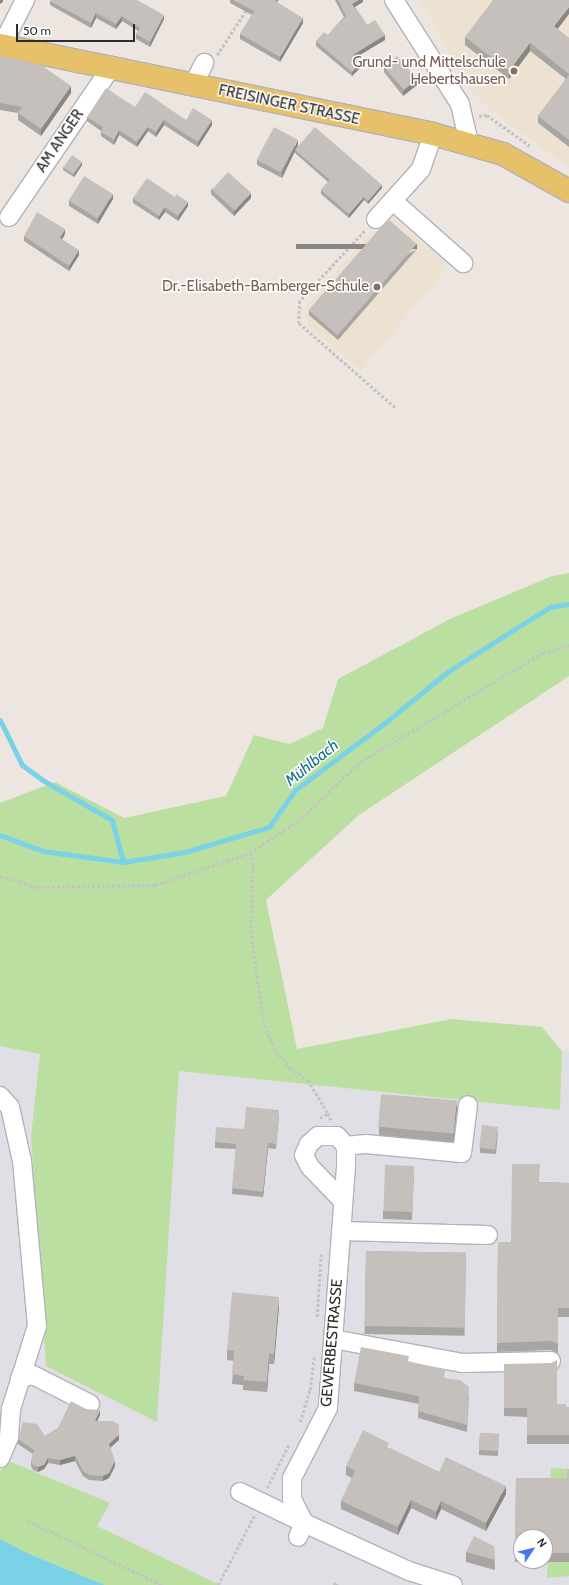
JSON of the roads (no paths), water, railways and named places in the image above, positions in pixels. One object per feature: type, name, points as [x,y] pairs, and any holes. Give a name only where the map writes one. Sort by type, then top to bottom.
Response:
[{"type":"main road","name":"FREISINGER STRASSE","points":[[1,45],[112,66],[193,85],[433,134],[469,143],[502,154],[569,191]]},
{"type":"street","points":[[1,45],[25,0]]},
{"type":"street","points":[[394,0],[460,104],[469,143]]},
{"type":"street","points":[[193,85],[209,61]]},
{"type":"street","name":"AM ANGER","points":[[9,217],[112,66]]},
{"type":"street","points":[[376,219],[421,169],[433,134]]},
{"type":"street","points":[[392,201],[464,264]]},
{"type":"street","points":[[0,1096],[10,1107],[22,1161],[34,1279],[37,1326],[11,1409],[9,1437],[0,1458]]},
{"type":"street","points":[[343,1201],[310,1167],[304,1155],[309,1144],[318,1136],[366,1144],[462,1153],[468,1105]]},
{"type":"street","name":"GEWERBESTRASSE","points":[[301,1530],[292,1499],[292,1478],[328,1408],[343,1201],[342,1141]]},
{"type":"street","points":[[341,1231],[488,1235]]},
{"type":"street","points":[[333,1339],[462,1363],[551,1362]]},
{"type":"street","points":[[20,1378],[33,1375],[90,1404]]},
{"type":"street","points":[[240,1492],[261,1502],[301,1530],[409,1571],[453,1585]]},
{"type":"water","points":[[0,1539],[27,1553],[105,1585],[0,1585]]},
{"type":"waterway","name":"Mühlbach","points":[[0,835],[43,851],[123,862],[185,852],[269,827],[295,790],[385,723],[447,672],[550,607],[569,604]]},
{"type":"waterway","points":[[0,720],[22,765],[44,781],[112,820],[123,862]]},
{"type":"place","name":"Grund- und Mittelschule Hebertshausen","points":[[514,71]]},
{"type":"place","name":"Dr.-Elisabeth-Bamberger-Schule","points":[[377,287]]}]
